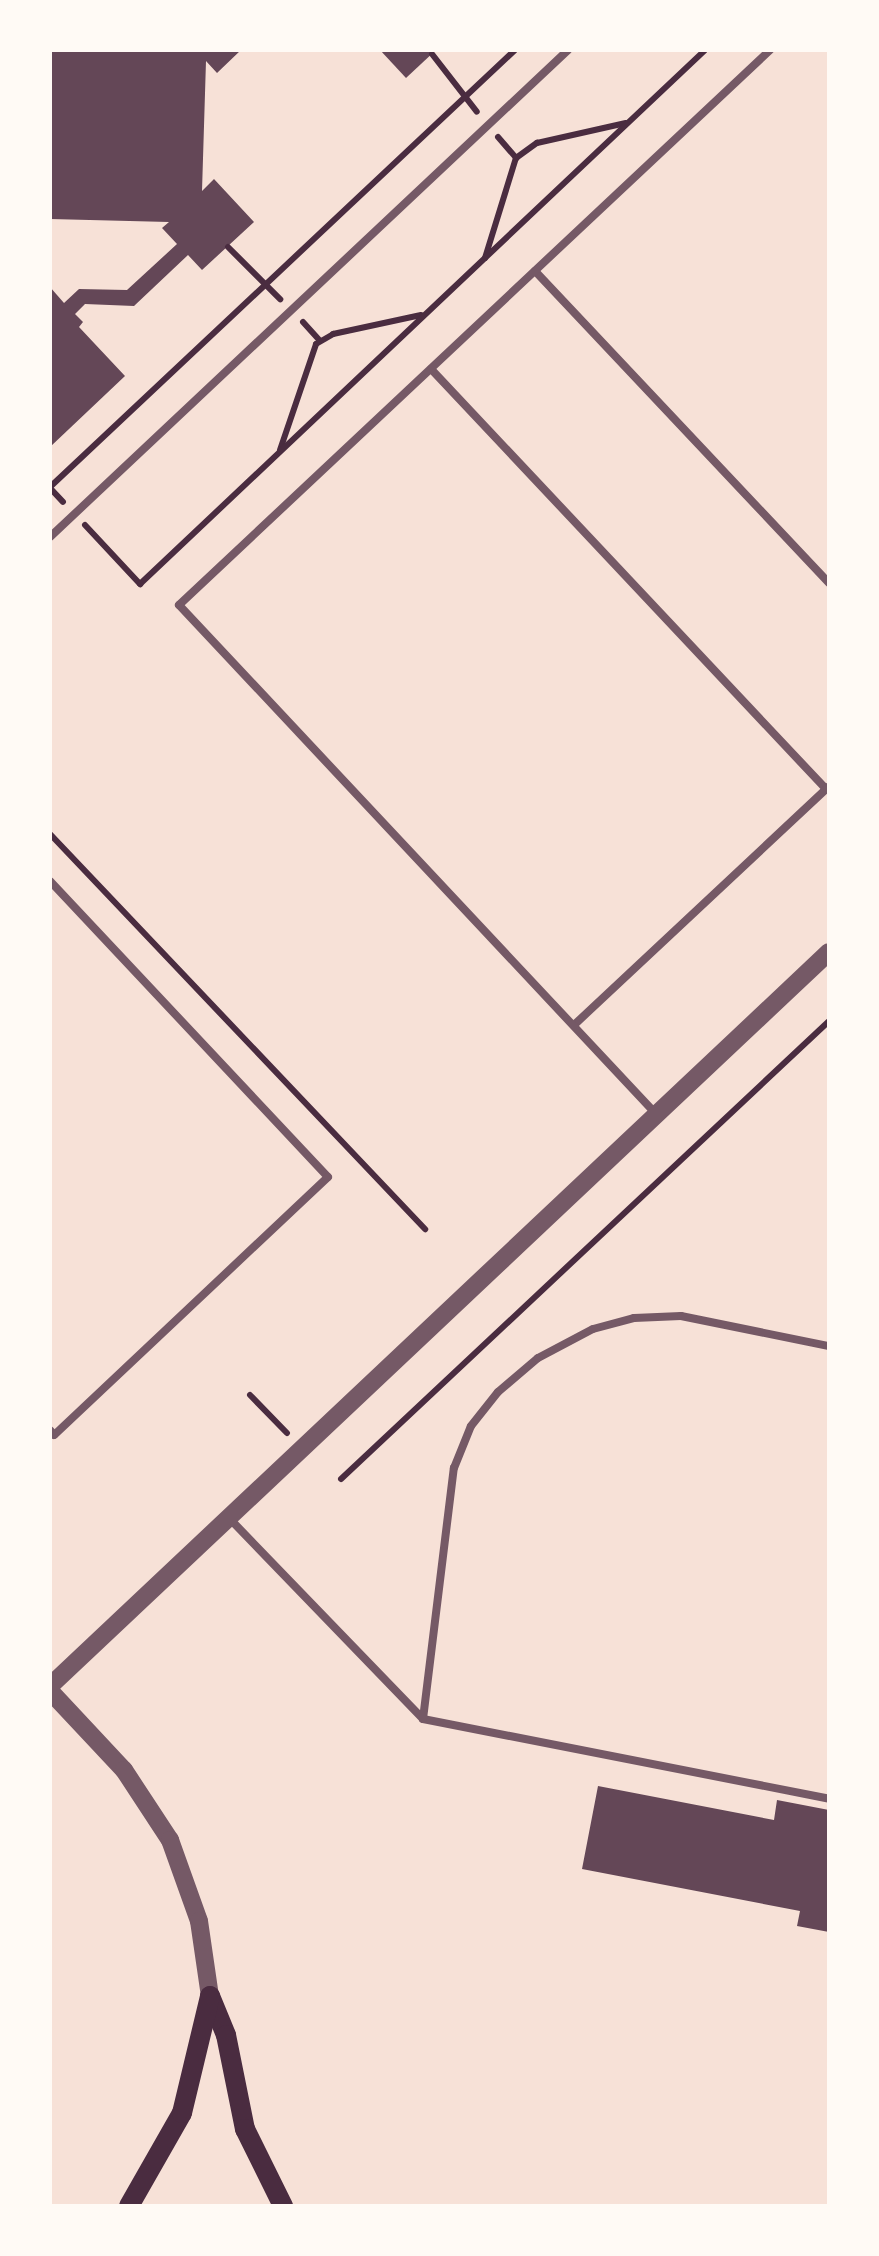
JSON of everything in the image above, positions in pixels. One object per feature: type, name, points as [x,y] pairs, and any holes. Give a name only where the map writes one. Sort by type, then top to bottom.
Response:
[{"type":"main road","points":[[129,2206],[158,2165],[182,2112],[210,1996]]},
{"type":"main road","points":[[210,1996],[226,2035],[245,2129],[283,2206]]},
{"type":"street","points":[[210,1996],[200,1921],[170,1840],[124,1770],[50,1689],[829,952]]},
{"type":"lane","points":[[50,536],[76,516],[568,50]]},
{"type":"lane","points":[[657,1114],[179,605],[770,50]]},
{"type":"lane","points":[[535,271],[829,584]]},
{"type":"lane","points":[[431,368],[827,787],[574,1025]]},
{"type":"lane","points":[[50,1430],[54,1434],[328,1176],[51,883]]},
{"type":"lane","points":[[423,1719],[454,1468],[471,1426],[498,1392],[538,1358],[593,1329],[634,1318],[680,1316],[829,1346]]},
{"type":"lane","points":[[228,1518],[423,1719],[829,1799]]},
{"type":"path","points":[[515,50],[50,488],[140,584],[705,50]]},
{"type":"path","points":[[432,54],[516,158]]},
{"type":"path","points":[[484,259],[516,158],[537,143],[628,123]]},
{"type":"path","points":[[280,452],[306,362],[320,341],[424,314]]},
{"type":"path","points":[[50,834],[425,1228]]},
{"type":"path","points":[[341,1479],[829,1021]]},
{"type":"building","points":[[50,50],[241,50],[217,73],[206,61],[202,191],[214,179],[254,222],[202,270],[188,255],[134,306],[85,304],[75,314],[83,322],[79,327],[125,376],[50,447],[50,287],[64,303],[79,289],[127,290],[177,244],[162,228],[169,222],[50,219]]},
{"type":"building","points":[[380,50],[436,50],[406,78]]},
{"type":"building","points":[[598,1786],[774,1820],[777,1800],[829,1810],[829,1932],[797,1926],[800,1911],[582,1869]]}]
